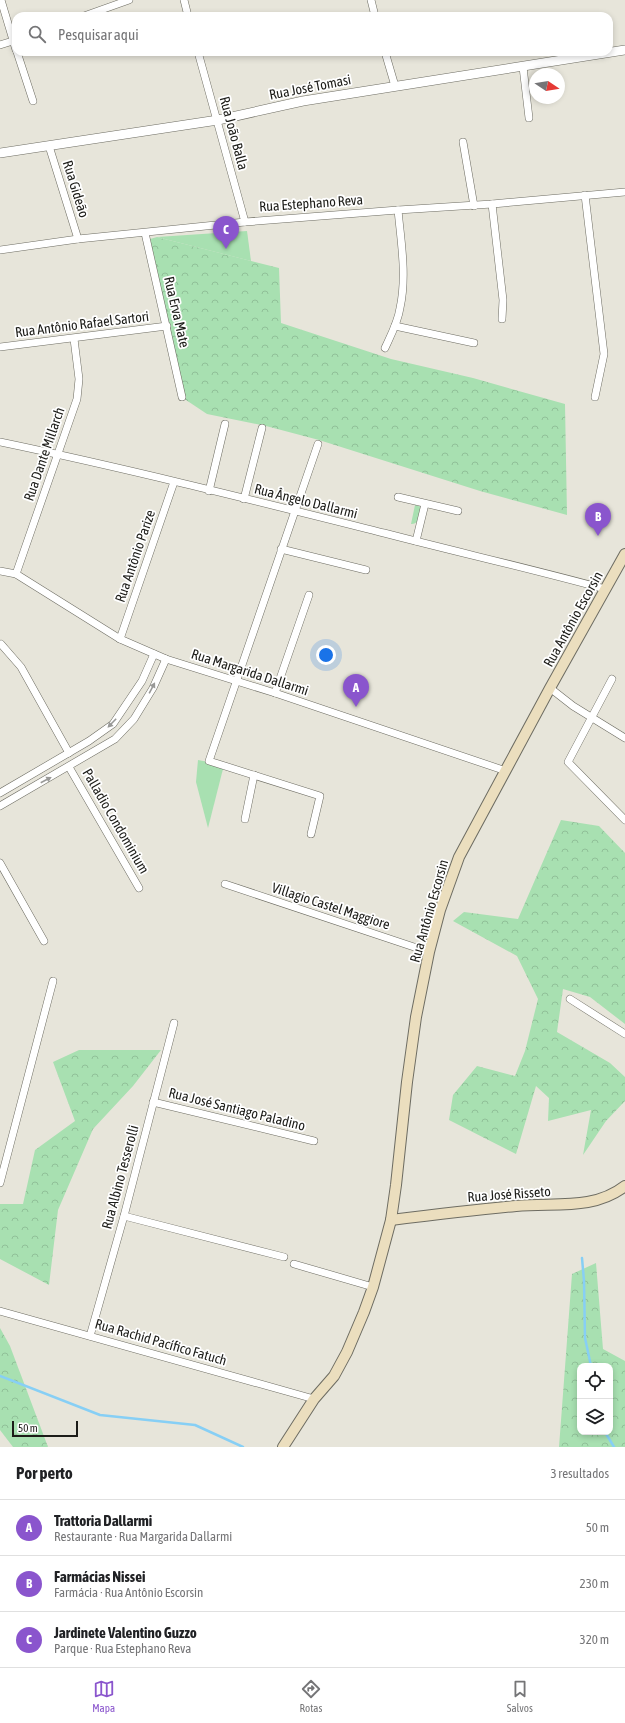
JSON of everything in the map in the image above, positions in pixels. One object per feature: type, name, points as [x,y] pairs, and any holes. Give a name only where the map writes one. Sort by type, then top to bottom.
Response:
[{"type":"main road","name":"Rua Antônio Escorsin","points":[[283,1447],[314,1399],[334,1376],[347,1352],[373,1287],[391,1220],[415,1024],[429,952],[440,910],[459,857],[550,688],[625,554]]},
{"type":"main road","name":"Rua José Risseto","points":[[391,1220],[524,1205],[578,1204],[615,1194],[625,1186]]},
{"type":"street","points":[[1,0],[12,35]]},
{"type":"street","points":[[95,12],[128,0]]},
{"type":"street","points":[[184,0],[187,12]]},
{"type":"street","points":[[371,0],[375,12]]},
{"type":"street","points":[[0,45],[12,42]]},
{"type":"street","name":"Rua José Tomasi","points":[[613,52],[625,50]]},
{"type":"street","points":[[18,56],[33,101]]},
{"type":"street","name":"Rua João Balla","points":[[199,56],[245,222]]},
{"type":"street","points":[[387,56],[395,86]]},
{"type":"street","name":"Rua José Tomasi","points":[[0,153],[218,120],[303,101],[589,56]]},
{"type":"street","points":[[523,67],[529,118]]},
{"type":"street","points":[[464,142],[474,206]]},
{"type":"street","name":"Rua Gideão","points":[[49,146],[78,239]]},
{"type":"street","name":"Rua Estephano Reva","points":[[0,250],[78,239],[245,222],[398,210],[474,206],[625,192]]},
{"type":"street","points":[[586,195],[604,344],[604,354],[595,397]]},
{"type":"street","points":[[492,204],[503,300],[502,319]]},
{"type":"street","points":[[385,348],[395,326],[400,308],[403,278],[398,210]]},
{"type":"street","name":"Rua Erva Mate","points":[[145,233],[182,397]]},
{"type":"street","name":"Rua Antônio Rafael Sartori","points":[[0,347],[74,339],[167,326]]},
{"type":"street","points":[[395,326],[474,343]]},
{"type":"street","name":"Rua Dante Millarch","points":[[16,574],[77,400],[79,379],[74,339]]},
{"type":"street","points":[[209,491],[225,424]]},
{"type":"street","points":[[244,499],[262,428]]},
{"type":"street","name":"Rua Ângelo Dallarmi","points":[[0,442],[57,454],[294,511],[547,573],[605,589]]},
{"type":"street","points":[[311,834],[320,796],[209,761],[318,444]]},
{"type":"street","name":"Rua Antônio Parize","points":[[120,639],[174,482]]},
{"type":"street","points":[[398,497],[458,511]]},
{"type":"street","points":[[416,541],[425,504]]},
{"type":"street","points":[[281,549],[366,570]]},
{"type":"street","name":"Rua Margarida Dallarmi","points":[[0,571],[16,574],[120,639],[166,659],[275,693],[506,771]]},
{"type":"street","points":[[275,693],[308,595]]},
{"type":"street","points":[[0,644],[22,667],[69,753]]},
{"type":"street","points":[[0,793],[90,741],[113,724],[132,698],[142,681],[154,654]]},
{"type":"street","name":"Palladio Condominium","points":[[0,806],[115,740],[134,719],[143,705],[153,688],[166,659]]},
{"type":"street","points":[[612,679],[568,762],[625,820]]},
{"type":"street","points":[[550,688],[591,718],[625,738]]},
{"type":"street","points":[[132,698],[143,705]]},
{"type":"street","name":"Palladio Condominium","points":[[69,767],[139,888]]},
{"type":"street","points":[[245,820],[254,774]]},
{"type":"street","points":[[20,781],[26,790]]},
{"type":"street","points":[[0,863],[44,942]]},
{"type":"street","name":"Villagio Castel Maggiore","points":[[225,884],[429,952]]},
{"type":"street","points":[[0,1184],[53,981]]},
{"type":"street","points":[[570,999],[625,1034]]},
{"type":"street","name":"Rua Albino Tesserolli","points":[[90,1336],[124,1216],[174,1023]]},
{"type":"street","name":"Rua José Santiago Paladino","points":[[154,1102],[314,1141]]},
{"type":"street","points":[[124,1216],[284,1257]]},
{"type":"street","points":[[294,1264],[373,1287]]},
{"type":"street","name":"Rua Rachid Pacífico Fatuch","points":[[0,1311],[314,1399]]},
{"type":"green space","points":[[247,231],[251,261],[157,237]]},
{"type":"green space","points":[[157,237],[279,268],[281,323],[391,359],[473,378],[565,404],[567,515],[480,491],[319,440],[266,426],[207,414],[183,398],[150,239]]},
{"type":"green space","points":[[415,505],[425,508],[418,521],[411,524]]},
{"type":"green space","points":[[198,760],[224,765],[208,828],[196,782]]},
{"type":"green space","points":[[561,820],[599,826],[625,853],[625,1024],[590,997],[563,989],[557,1032],[610,1063],[625,1077],[625,1101],[606,1121],[583,1155],[591,1110],[548,1121],[549,1098],[536,1086],[516,1154],[449,1120],[453,1095],[477,1066],[515,1076],[525,1051],[538,999],[517,956],[453,921],[464,912],[518,919]]},
{"type":"green space","points":[[79,1050],[161,1050],[133,1086],[93,1129],[58,1210],[49,1285],[0,1259],[0,1204],[23,1204],[35,1150],[75,1121],[53,1062]]},
{"type":"green space","points":[[596,1263],[603,1349],[625,1361],[625,1447],[559,1447],[572,1274]]},
{"type":"green space","points":[[0,1328],[10,1346],[48,1447],[13,1447],[0,1430]]},
{"type":"waterway","points":[[582,1258],[585,1338],[590,1363]]},
{"type":"waterway","points":[[0,1376],[100,1415],[195,1425],[243,1447]]},
{"type":"waterway","points":[[607,1435],[614,1447]]},
{"type":"place","name":"Jardinete Valentino Guzzo","points":[[226,249]]},
{"type":"place","name":"Farmácias Nissei","points":[[598,536]]},
{"type":"place","name":"Trattoria Dallarmi","points":[[356,707]]}]
